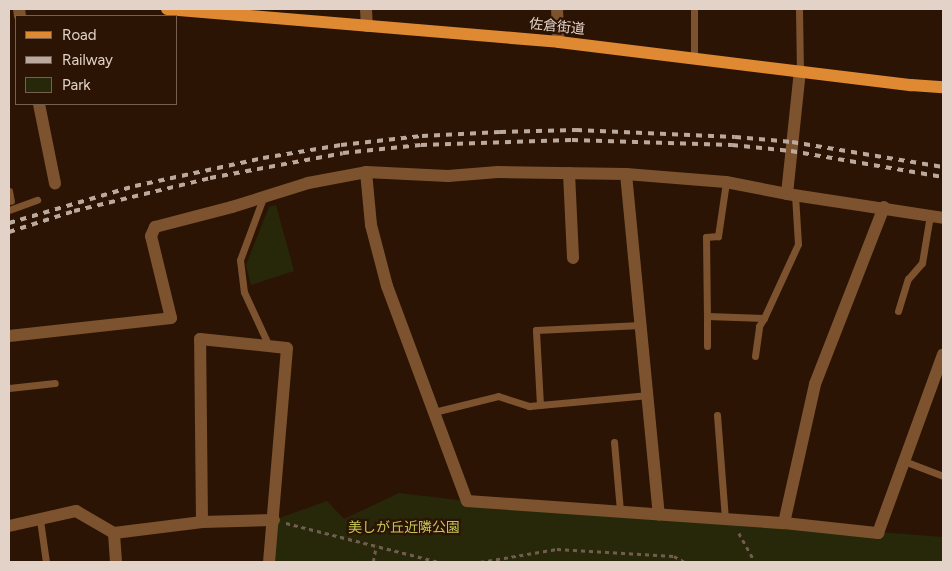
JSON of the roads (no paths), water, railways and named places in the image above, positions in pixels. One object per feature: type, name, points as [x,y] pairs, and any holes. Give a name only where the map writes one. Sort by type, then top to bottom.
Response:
[{"type":"main road","name":"佐倉街道","points":[[167,9],[559,42],[912,85],[943,87]]},
{"type":"street","points":[[366,9],[367,26]]},
{"type":"street","points":[[558,9],[559,42]]},
{"type":"street","points":[[791,195],[800,71]]},
{"type":"street","points":[[39,105],[55,182]]},
{"type":"street","points":[[366,172],[371,224],[388,286],[468,501],[784,523],[878,533],[904,460],[940,371],[943,354]]},
{"type":"street","points":[[9,336],[171,318],[151,236],[155,227],[263,198],[308,183],[366,172],[448,176],[498,172],[626,174],[726,182],[791,195],[884,207],[943,218]]},
{"type":"street","points":[[569,173],[573,258]]},
{"type":"street","points":[[626,174],[659,514]]},
{"type":"street","points":[[784,523],[815,384],[884,207]]},
{"type":"street","points":[[202,522],[200,338],[287,348],[269,562]]},
{"type":"street","points":[[9,526],[76,511],[114,533],[202,522],[274,520]]},
{"type":"street","points":[[114,533],[116,562]]},
{"type":"lane","points":[[694,9],[694,58]]},
{"type":"lane","points":[[799,9],[800,71]]},
{"type":"lane","points":[[707,346],[706,237],[718,236],[726,182]]},
{"type":"lane","points":[[9,191],[11,201]]},
{"type":"lane","points":[[755,356],[759,326],[798,244],[791,195]]},
{"type":"lane","points":[[263,198],[240,260],[244,292],[269,346]]},
{"type":"lane","points":[[9,210],[36,200]]},
{"type":"lane","points":[[898,311],[908,279],[922,263],[930,215]]},
{"type":"lane","points":[[707,316],[764,318]]},
{"type":"lane","points":[[540,405],[536,330],[641,325]]},
{"type":"lane","points":[[9,388],[55,383]]},
{"type":"lane","points":[[434,412],[498,396],[529,406],[648,395]]},
{"type":"lane","points":[[716,416],[728,519]]},
{"type":"lane","points":[[614,442],[620,511]]},
{"type":"lane","points":[[904,460],[943,476]]},
{"type":"lane","points":[[40,520],[46,562]]},
{"type":"railway","points":[[9,223],[135,186],[263,158],[341,145],[422,136],[576,130],[735,137],[792,142],[943,167]]},
{"type":"railway","points":[[9,232],[74,211],[210,178],[343,153],[421,145],[572,140],[732,145],[791,151],[943,177]]},
{"type":"park label","name":"美しが丘近隣公園","points":[[404,528]]}]
